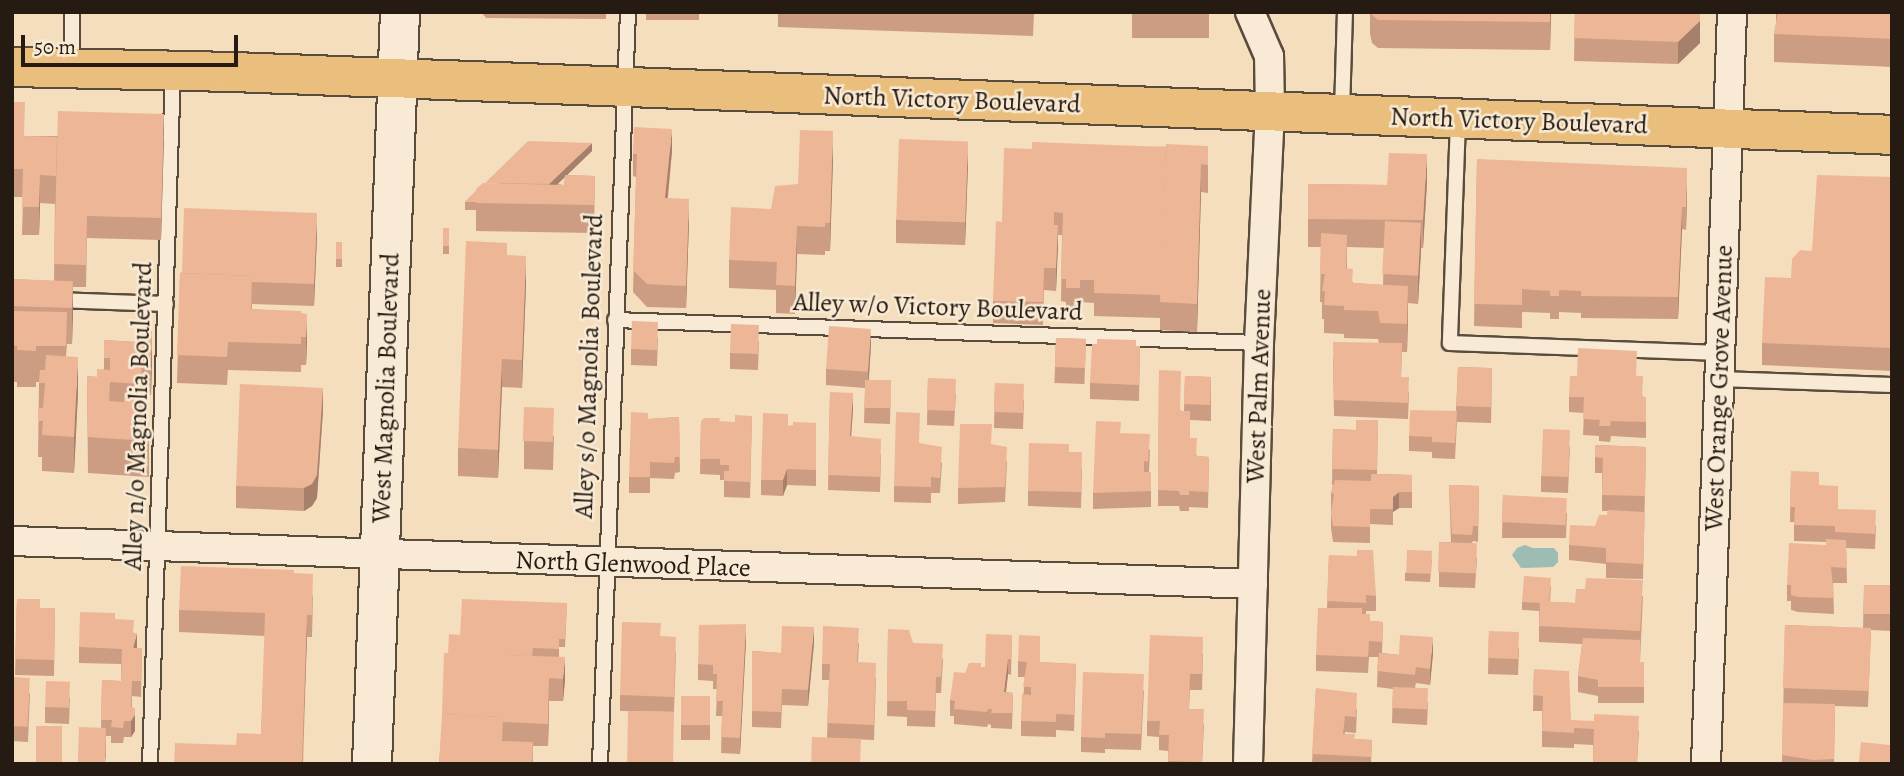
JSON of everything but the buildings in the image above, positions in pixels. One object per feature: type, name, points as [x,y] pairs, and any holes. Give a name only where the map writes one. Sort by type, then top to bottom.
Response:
[{"type":"main road","name":"West Magnolia Boulevard","points":[[372,764],[400,12]]},
{"type":"main road","name":"North Victory Boulevard","points":[[12,66],[1892,135]]},
{"type":"street","name":"West Palm Avenue","points":[[1248,764],[1259,343],[1270,111],[1269,56],[1250,12]]},
{"type":"street","name":"West Orange Grove Avenue","points":[[1706,764],[1732,12]]},
{"type":"street","name":"North Glenwood Place","points":[[12,541],[379,556],[1254,584]]},
{"type":"lane","points":[[72,12],[72,69]]},
{"type":"lane","name":"Alley s/o Magnolia Boulevard","points":[[600,764],[628,12]]},
{"type":"lane","points":[[1342,114],[1345,12]]},
{"type":"lane","name":"Alley n/o Magnolia Boulevard","points":[[150,764],[173,70]]},
{"type":"lane","points":[[1458,118],[1450,343],[1719,366],[1892,385]]},
{"type":"lane","points":[[38,299],[166,304]]},
{"type":"lane","name":"Alley w/o Victory Boulevard","points":[[615,320],[1259,343]]},
{"type":"water","points":[[1525,545],[1533,548],[1554,548],[1558,553],[1558,562],[1553,567],[1521,568],[1512,555],[1517,548]]}]
